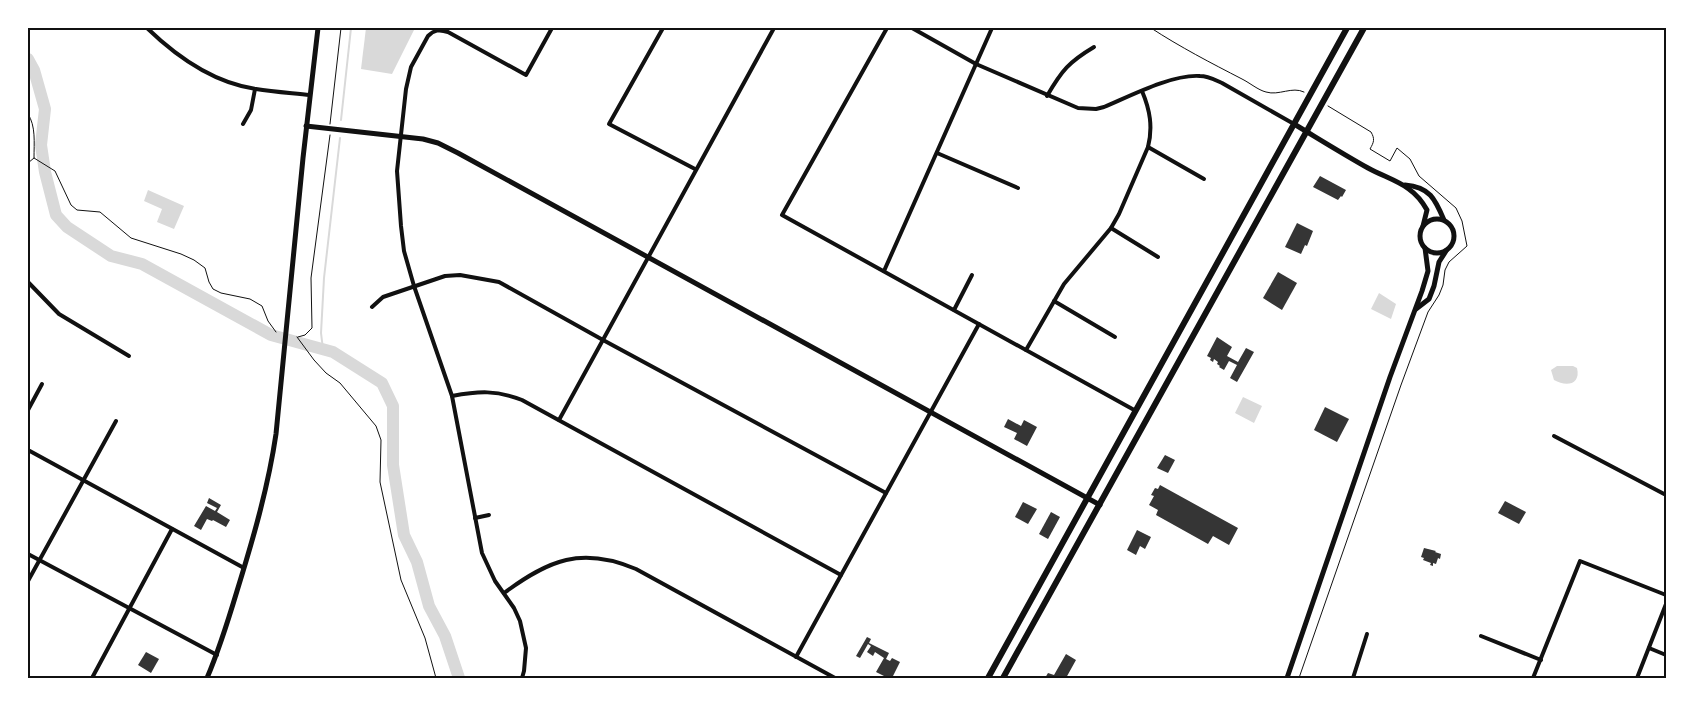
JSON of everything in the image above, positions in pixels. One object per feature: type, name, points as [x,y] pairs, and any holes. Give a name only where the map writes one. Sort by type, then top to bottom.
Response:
[{"type":"main road","points":[[988,678],[1347,28]]},
{"type":"main road","points":[[1003,678],[1364,28]]},
{"type":"street","points":[[147,28],[180,57],[216,77],[254,89],[310,95]]},
{"type":"street","points":[[207,678],[244,568],[270,472],[318,28]]},
{"type":"street","points":[[522,678],[526,659],[524,635],[520,621],[495,581],[482,554],[452,396],[414,286],[404,251],[400,226],[397,171],[408,75],[428,36],[436,30],[448,32],[526,75],[552,28]]},
{"type":"street","points":[[663,28],[609,124],[695,169]]},
{"type":"street","points":[[559,420],[774,28]]},
{"type":"street","points":[[887,28],[782,216],[1136,410]]},
{"type":"street","points":[[912,28],[976,64],[1078,108],[1096,109],[1176,79],[1193,76],[1206,77],[1222,83],[1368,168],[1405,185],[1421,198],[1428,210],[1420,237],[1425,248],[1428,271],[1287,678]]},
{"type":"street","points":[[884,271],[992,28]]},
{"type":"street","points":[[1047,96],[1063,69],[1077,57],[1094,47]]},
{"type":"street","points":[[243,124],[251,110],[254,89]]},
{"type":"street","points":[[1026,350],[1054,301],[1076,268],[1111,228],[1118,214],[1148,147],[1151,131],[1150,115],[1142,91]]},
{"type":"street","points":[[306,126],[423,139],[458,152],[1100,505]]},
{"type":"street","points":[[1148,147],[1204,180]]},
{"type":"street","points":[[937,153],[1018,188]]},
{"type":"street","points":[[1405,185],[1416,186],[1426,191],[1435,202],[1444,220],[1452,227],[1455,238],[1439,262],[1430,299],[1416,310]]},
{"type":"street","points":[[1423,226],[1433,219],[1444,220]]},
{"type":"street","points":[[1111,228],[1158,257]]},
{"type":"street","points":[[1425,248],[1435,253],[1446,251]]},
{"type":"street","points":[[372,307],[383,297],[445,276],[460,274],[499,282],[886,494]]},
{"type":"street","points":[[954,310],[972,275]]},
{"type":"street","points":[[28,282],[59,314],[129,356]]},
{"type":"street","points":[[1054,301],[1115,337]]},
{"type":"street","points":[[796,657],[979,324]]},
{"type":"street","points":[[28,410],[42,384]]},
{"type":"street","points":[[452,396],[490,391],[522,400],[841,575]]},
{"type":"street","points":[[28,580],[116,421]]},
{"type":"street","points":[[1554,436],[1666,495]]},
{"type":"street","points":[[28,450],[244,568]]},
{"type":"street","points":[[475,518],[489,515]]},
{"type":"street","points":[[92,678],[172,529]]},
{"type":"street","points":[[28,554],[216,655]]},
{"type":"street","points":[[504,593],[543,567],[564,560],[598,558],[612,561],[636,569],[835,678]]},
{"type":"street","points":[[1533,678],[1580,561],[1666,595]]},
{"type":"street","points":[[1637,678],[1666,604]]},
{"type":"street","points":[[1353,678],[1367,634]]},
{"type":"street","points":[[1481,636],[1541,660]]},
{"type":"street","points":[[1649,648],[1666,655]]},
{"type":"path","points":[[331,122],[341,28]]},
{"type":"path","points":[[1151,28],[1196,56],[1264,92],[1273,93],[1296,90],[1305,92]]},
{"type":"path","points":[[1299,678],[1428,312],[1439,295],[1443,285],[1445,270],[1449,262],[1467,246],[1460,214],[1456,208],[1419,176],[1410,159],[1398,148],[1390,161],[1370,149],[1374,142],[1371,132],[1328,105]]},
{"type":"path","points":[[28,114],[35,137],[34,158],[28,163]]},
{"type":"path","points":[[330,134],[311,278],[312,328],[305,335],[297,337],[314,360],[326,373],[340,383],[376,426],[380,440],[380,482],[401,580],[425,638],[436,678]]},
{"type":"path","points":[[34,158],[55,171],[71,205],[77,210],[100,212],[131,238],[194,260],[205,268],[209,282],[214,289],[221,293],[250,299],[262,306],[268,321],[276,332]]},
{"type":"shaded area","points":[[366,28],[415,28],[392,74],[361,69]]},
{"type":"shaded area","points":[[148,190],[184,206],[174,229],[157,222],[162,209],[144,201]]},
{"type":"shaded area","points":[[1379,293],[1396,304],[1391,319],[1371,309]]},
{"type":"shaded area","points":[[1557,366],[1573,366],[1577,368],[1578,374],[1575,381],[1568,384],[1554,380],[1551,370]]},
{"type":"shaded area","points":[[1243,397],[1262,406],[1254,423],[1235,413]]},
{"type":"building","points":[[1320,176],[1346,190],[1342,197],[1338,200],[1313,187]]},
{"type":"building","points":[[1297,223],[1313,231],[1307,246],[1305,245],[1301,254],[1285,247]]},
{"type":"building","points":[[1278,272],[1297,283],[1282,310],[1263,298]]},
{"type":"building","points":[[1217,337],[1232,347],[1227,356],[1238,362],[1246,348],[1254,352],[1237,382],[1230,378],[1237,365],[1229,361],[1224,370],[1219,367],[1218,362],[1214,359],[1213,362],[1207,356]]},
{"type":"building","points":[[1325,407],[1349,419],[1337,442],[1314,430]]},
{"type":"building","points":[[1008,419],[1021,426],[1024,420],[1037,427],[1027,446],[1014,439],[1017,433],[1004,427]]},
{"type":"building","points":[[1165,455],[1175,460],[1168,473],[1157,468]]},
{"type":"building","points":[[1160,485],[1238,528],[1229,545],[1213,536],[1208,544],[1156,515],[1158,510],[1149,505],[1154,496],[1151,495],[1155,488],[1158,489]]},
{"type":"building","points":[[209,498],[221,505],[217,512],[230,520],[226,527],[207,519],[201,530],[194,526],[206,506],[215,511],[217,508],[207,503]]},
{"type":"building","points":[[1505,501],[1526,512],[1519,524],[1498,513]]},
{"type":"building","points":[[1023,502],[1037,509],[1028,524],[1015,517]]},
{"type":"building","points":[[1051,512],[1060,517],[1048,539],[1039,534]]},
{"type":"building","points":[[1137,530],[1151,537],[1145,549],[1140,546],[1136,555],[1127,550]]},
{"type":"building","points":[[1424,548],[1441,554],[1440,559],[1438,558],[1436,564],[1433,563],[1433,566],[1421,557]]},
{"type":"building","points":[[867,637],[871,639],[869,643],[889,653],[886,659],[890,661],[892,658],[900,662],[892,678],[876,672],[884,658],[875,652],[873,656],[867,652],[871,646],[868,644],[860,658],[856,656]]},
{"type":"building","points":[[146,652],[159,659],[151,673],[138,665]]},
{"type":"building","points":[[1066,654],[1076,660],[1066,678],[1045,678],[1048,673],[1054,675]]},
{"type":"waterway","points":[[341,120],[351,28]]},
{"type":"waterway","points":[[28,59],[34,70],[45,109],[41,145],[45,172],[56,215],[67,227],[111,256],[142,264],[271,335],[333,352],[382,383],[393,406],[393,465],[404,535],[417,562],[429,606],[445,636],[459,678]]},
{"type":"waterway","points":[[323,349],[321,333],[324,278],[340,138]]}]
